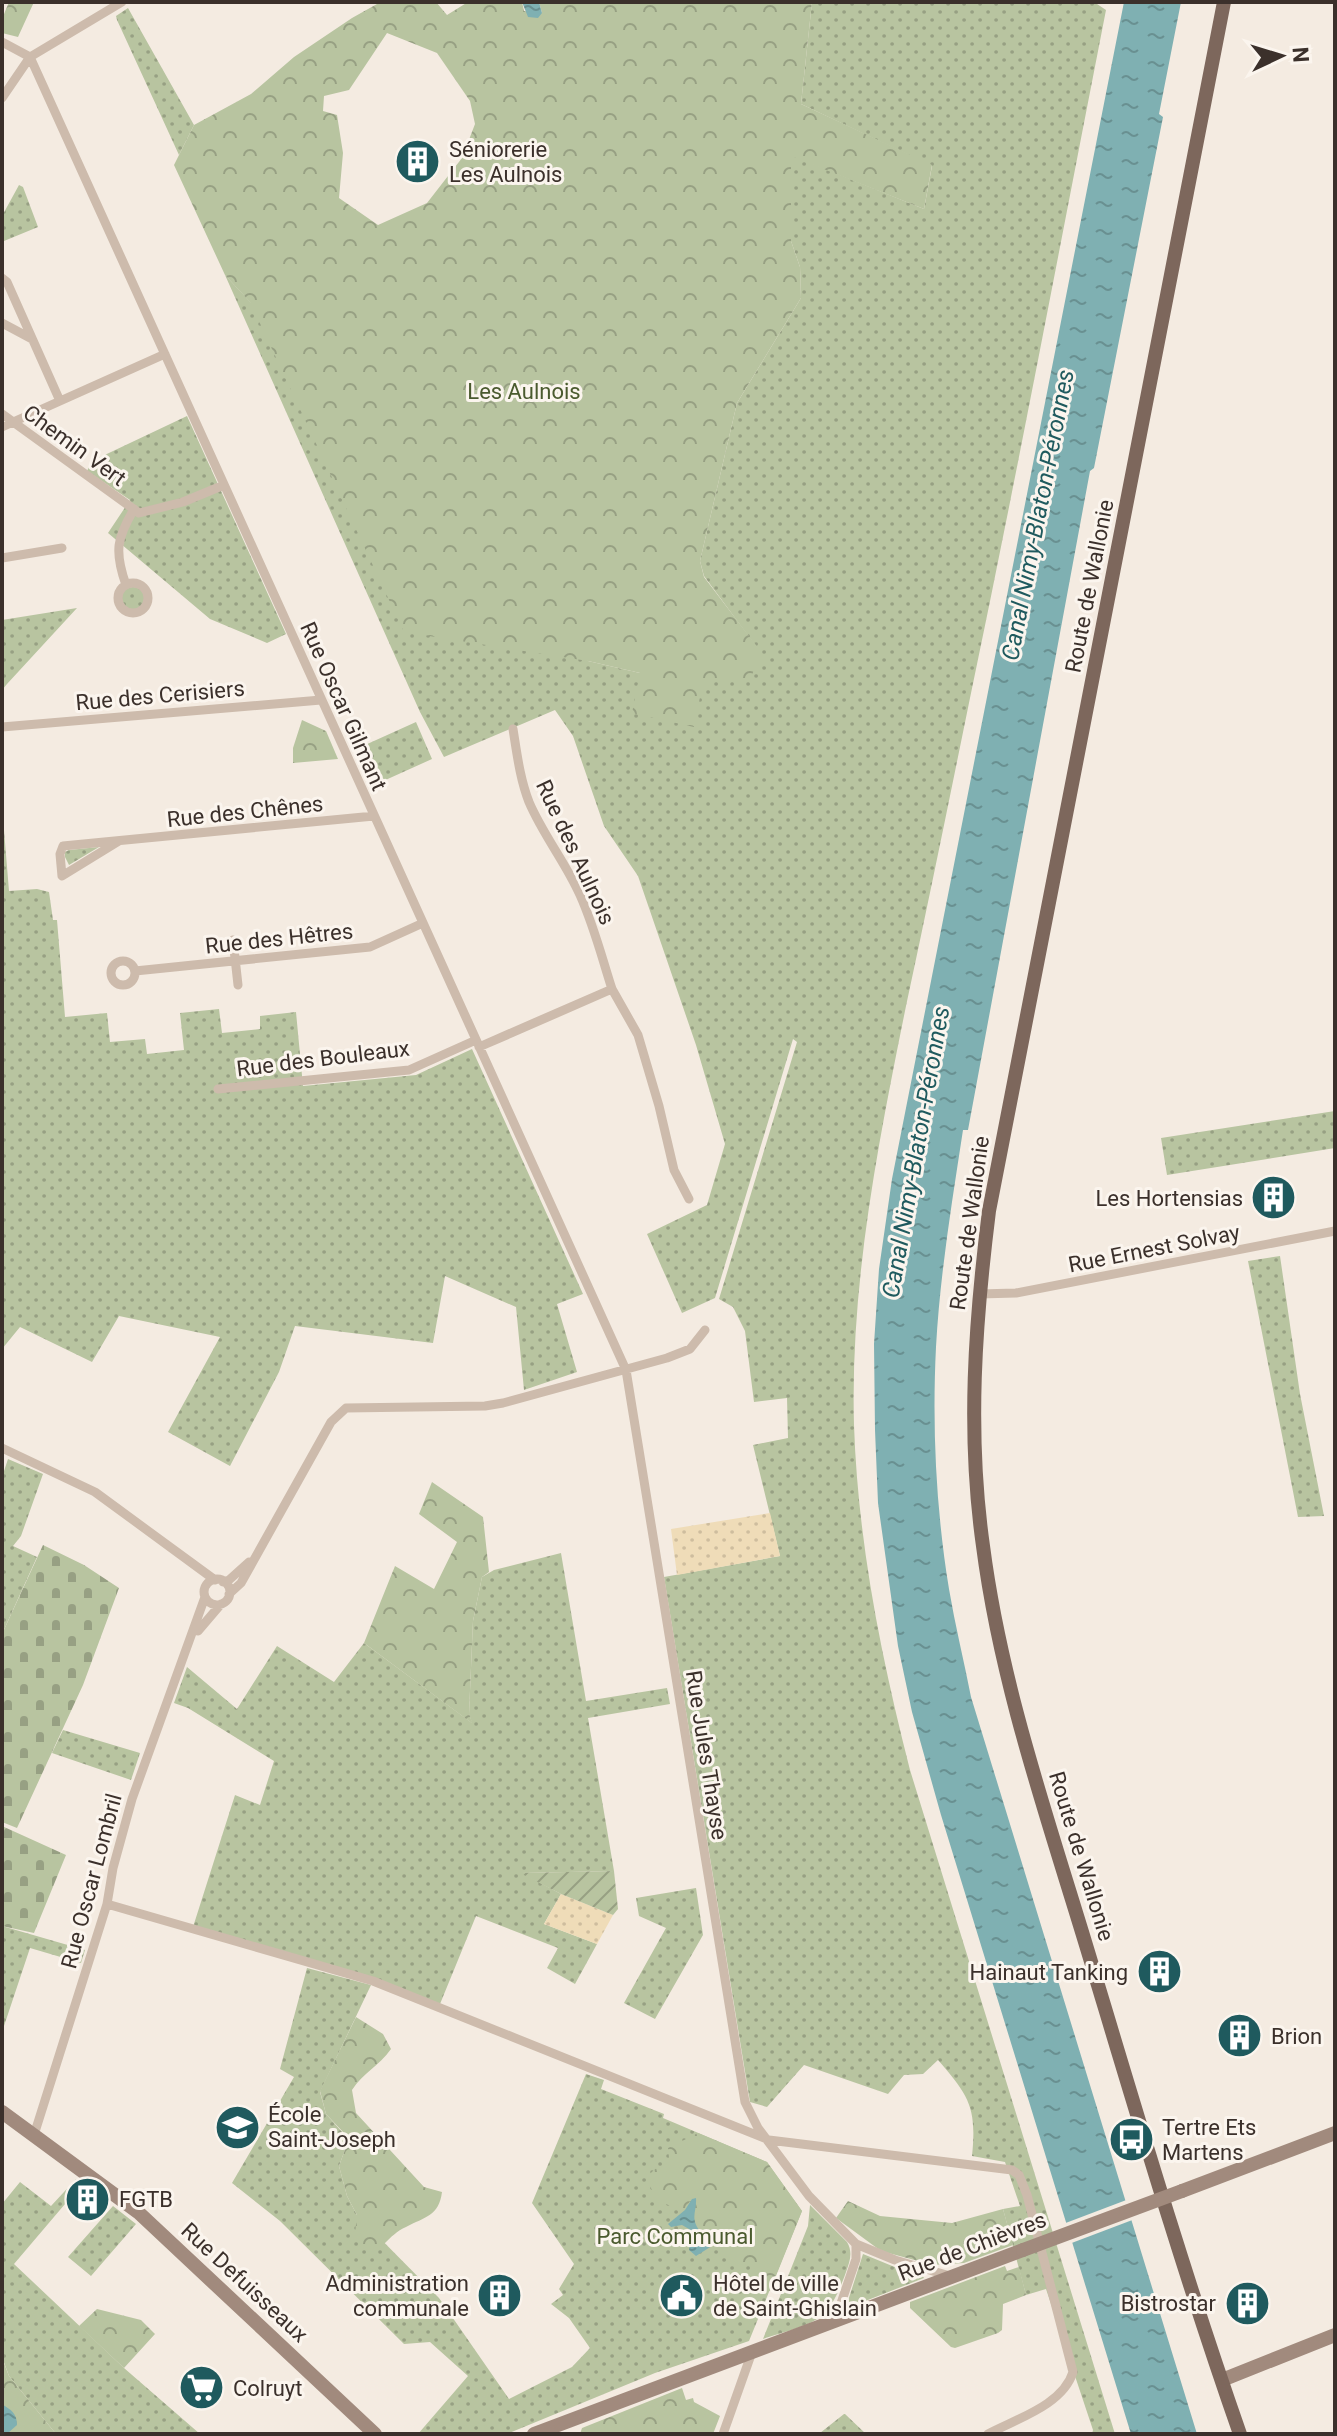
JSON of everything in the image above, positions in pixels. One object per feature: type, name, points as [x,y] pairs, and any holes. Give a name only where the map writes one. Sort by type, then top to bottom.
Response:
[{"type":"main road","name":"Route de Wallonie","points":[[1224,2],[989,1211],[973,1378],[982,1544],[1008,1684],[1134,2104],[1240,2434]]},
{"type":"main road","name":"Rue Defuisseaux","points":[[2,2112],[138,2212],[362,2428],[375,2434]]},
{"type":"main road","name":"Rue de Chièvres","points":[[534,2434],[1335,2133]]},
{"type":"main road","points":[[1222,2380],[1335,2335]]},
{"type":"street","points":[[2,98],[30,57],[122,2]]},
{"type":"street","points":[[2,42],[30,57]]},
{"type":"street","name":"Rue Oscar Gilmant","points":[[30,57],[626,1370]]},
{"type":"street","points":[[2,278],[7,282],[60,401]]},
{"type":"street","points":[[2,323],[32,339]]},
{"type":"street","points":[[2,427],[165,354]]},
{"type":"street","name":"Chemin Vert","points":[[2,414],[130,507]]},
{"type":"street","points":[[126,585],[118,542],[130,507],[139,513],[162,509],[224,485]]},
{"type":"street","points":[[2,558],[62,548]]},
{"type":"street","name":"Rue des Cerisiers","points":[[2,727],[321,700]]},
{"type":"street","name":"Rue des Aulnois","points":[[513,729],[519,770],[530,803],[582,897],[612,989],[638,1035],[674,1170],[689,1199]]},
{"type":"street","name":"Rue des Chênes","points":[[119,841],[62,876],[60,854],[63,846],[374,816]]},
{"type":"street","name":"Rue des Hêtres","points":[[135,971],[370,947],[423,923]]},
{"type":"street","points":[[233,940],[238,985]]},
{"type":"street","points":[[478,1044],[612,989]]},
{"type":"street","name":"Rue des Bouleaux","points":[[218,1089],[409,1070],[478,1044]]},
{"type":"street","name":"Rue Ernest Solvay","points":[[979,1294],[1016,1293],[1335,1231]]},
{"type":"street","points":[[189,1561],[211,1604],[221,1604],[241,1583],[323,1434],[338,1413],[346,1408],[485,1406],[683,1353],[697,1342],[705,1330]]},
{"type":"street","name":"Rue Jules Thayse","points":[[626,1370],[745,2102],[750,2116],[809,2196],[856,2244]]},
{"type":"street","points":[[2,1448],[87,1488],[228,1587],[229,1594]]},
{"type":"street","points":[[205,1594],[206,1585],[229,1580],[254,1556]]},
{"type":"street","name":"Rue Oscar Lombril","points":[[34,2135],[107,1904],[113,1868],[132,1799],[205,1594]]},
{"type":"street","name":"Rue Oscar Lombril","points":[[191,1640],[221,1604]]},
{"type":"street","points":[[107,1904],[373,1981],[769,2140],[1012,2170],[1019,2175],[1027,2195],[1073,2372],[1055,2398],[988,2434]]},
{"type":"street","points":[[835,2321],[856,2259],[856,2244],[895,2260],[953,2276]]},
{"type":"street","points":[[723,2434],[752,2352]]},
{"type":"green space","points":[[9,2],[34,2],[18,37],[2,33],[2,19]]},
{"type":"green space","name":"Les Aulnois","points":[[436,2],[447,15],[468,2],[522,2],[524,11],[542,13],[539,2],[812,2],[801,104],[932,165],[924,209],[791,156],[791,241],[800,267],[801,298],[737,403],[700,561],[704,577],[762,653],[749,681],[703,682],[694,727],[632,713],[640,673],[588,661],[404,632],[250,302],[225,275],[174,165],[194,125],[251,94],[294,57],[377,4]],"holes":[[[387,33],[437,53],[470,101],[475,124],[462,158],[427,203],[378,225],[339,198],[343,153],[337,115],[323,111],[324,96],[349,90]]]},
{"type":"green space","points":[[812,2],[1094,2],[1106,10],[876,1162],[856,1319],[854,1425],[866,1556],[890,1685],[910,1770],[1115,2434],[1092,2434],[1046,2289],[1026,2295],[1003,2209],[1020,2206],[1005,2162],[972,2156],[972,2114],[964,2093],[938,2060],[923,2074],[904,2075],[888,2094],[804,2065],[767,2107],[750,2102],[664,1577],[780,1556],[753,1445],[788,1438],[787,1398],[754,1402],[745,1331],[733,1307],[719,1299],[797,1042],[793,1039],[715,1298],[682,1313],[647,1234],[707,1205],[725,1144],[696,1045],[638,876],[604,826],[573,736],[555,710],[444,757],[420,712],[225,275],[588,661],[640,673],[703,682],[761,653],[704,576],[700,561],[737,403],[801,298],[800,267],[791,241],[791,155],[924,209],[932,166],[801,104]]},
{"type":"green space","points":[[128,8],[194,125],[179,155],[117,20],[116,16]]},
{"type":"green space","points":[[19,185],[23,187],[38,227],[4,241],[2,216]]},
{"type":"green space","points":[[187,416],[286,634],[267,643],[210,619],[108,533],[130,500],[87,471],[92,461]]},
{"type":"green space","points":[[133,587],[142,590],[145,599],[142,608],[133,611],[124,608],[121,599],[124,590]]},
{"type":"green space","points":[[77,608],[7,684],[2,690],[2,620]]},
{"type":"green space","points":[[302,720],[326,731],[338,759],[293,763],[293,748]]},
{"type":"green space","points":[[416,722],[432,759],[370,787],[354,750]]},
{"type":"green space","points":[[3,818],[9,891],[37,889],[49,892],[53,920],[57,920],[65,1017],[107,1013],[110,1042],[145,1039],[147,1054],[184,1050],[180,1013],[219,1009],[222,1033],[260,1029],[260,1016],[296,1012],[303,1086],[416,1075],[472,1049],[583,1294],[557,1304],[577,1372],[524,1390],[516,1307],[445,1276],[433,1343],[295,1326],[279,1372],[230,1466],[168,1432],[220,1337],[119,1316],[92,1362],[20,1327],[2,1349]]},
{"type":"green space","points":[[99,847],[69,865],[65,857],[65,852],[69,850]]},
{"type":"green space","points":[[1335,1111],[1335,1148],[1167,1175],[1161,1138]]},
{"type":"green space","points":[[1280,1256],[1300,1394],[1324,1516],[1298,1517],[1248,1261]]},
{"type":"green space","points":[[8,1459],[43,1474],[21,1536],[13,1546],[37,1557],[2,1634],[2,1477]]},
{"type":"green space","points":[[432,1482],[483,1517],[489,1572],[482,1577],[473,1621],[469,1714],[473,1724],[364,1643],[395,1566],[434,1589],[457,1542],[419,1514]]},
{"type":"green space","points":[[43,1545],[84,1565],[119,1588],[83,1685],[17,1828],[2,1822],[2,1634]]},
{"type":"green space","points":[[561,1553],[586,1701],[667,1688],[670,1704],[588,1718],[614,1871],[522,1873],[561,1894],[544,1924],[597,1944],[575,1984],[547,1968],[558,1948],[476,1916],[440,2004],[193,1927],[235,1795],[260,1805],[274,1761],[188,1708],[174,1703],[187,1667],[237,1709],[277,1646],[334,1682],[364,1643],[472,1723],[469,1714],[473,1621],[482,1577],[494,1570]]},
{"type":"green space","points":[[63,1730],[140,1753],[131,1780],[52,1753]]},
{"type":"green space","points":[[2,1826],[66,1855],[34,1933],[2,1926]]},
{"type":"green space","points":[[614,1871],[618,1909],[613,1915],[520,1873]]},
{"type":"green space","points":[[696,1888],[703,1935],[655,2019],[624,2003],[666,1928],[639,1916],[636,1898]]},
{"type":"green space","points":[[2,1926],[85,1950],[81,1963],[30,1948],[2,2032]]},
{"type":"green space","name":"Parc Communal","points":[[307,1968],[371,1985],[320,2092],[326,2114],[343,2133],[347,2144],[339,2166],[347,2196],[357,2215],[439,2298],[509,2399],[572,2367],[590,2348],[569,2318],[551,2304],[563,2295],[559,2289],[574,2264],[532,2203],[586,2074],[604,2080],[601,2089],[664,2114],[663,2118],[767,2162],[802,2211],[749,2341],[655,2373],[507,2434],[418,2434],[468,2376],[430,2342],[404,2344],[280,2221],[232,2183],[294,2077],[280,2069]]},
{"type":"green space","points":[[356,2017],[383,2034],[391,2049],[352,2090],[356,2113],[424,2187],[442,2192],[438,2206],[430,2215],[400,2230],[384,2244],[381,2241],[371,2248],[362,2247],[355,2234],[357,2215],[347,2196],[339,2166],[347,2144],[343,2132],[326,2114],[320,2091]]},
{"type":"green space","points":[[698,2133],[767,2162],[802,2211],[770,2291],[760,2290],[754,2281],[752,2262],[742,2265],[715,2244],[715,2231],[698,2230],[690,2201],[683,2213],[657,2199],[646,2179],[656,2169],[670,2168],[668,2148]]},
{"type":"green space","points":[[76,2179],[82,2184],[14,2264],[124,2368],[200,2434],[56,2434],[9,2376],[2,2357],[2,2204],[20,2182],[51,2206]]},
{"type":"green space","points":[[848,2201],[880,2216],[952,2223],[1003,2209],[1013,2245],[964,2263],[933,2265],[881,2251],[836,2218]]},
{"type":"green space","points":[[810,2205],[847,2242],[850,2260],[839,2290],[825,2312],[807,2325],[763,2339],[808,2226]]},
{"type":"green space","points":[[113,2206],[136,2224],[91,2276],[68,2257]]},
{"type":"green space","points":[[863,2254],[902,2270],[921,2273],[924,2278],[850,2307],[847,2304]]},
{"type":"green space","points":[[1005,2266],[1007,2271],[1019,2267],[1026,2295],[1003,2304],[1002,2330],[998,2333],[951,2347],[910,2308],[910,2302]]},
{"type":"green space","points":[[97,2309],[141,2320],[155,2334],[124,2368],[79,2326]]},
{"type":"green space","points":[[2,2358],[9,2376],[56,2434],[2,2434]]},
{"type":"green space","points":[[682,2388],[686,2400],[693,2398],[694,2402],[720,2416],[713,2434],[580,2434],[582,2428]]},
{"type":"green space","points":[[844,2414],[866,2434],[820,2433]]},
{"type":"sand","points":[[770,1513],[780,1556],[677,1575],[671,1529]]},
{"type":"sand","points":[[561,1894],[613,1915],[597,1944],[544,1924]]},
{"type":"water","points":[[522,2],[539,2],[542,13],[538,18],[528,17]]},
{"type":"water","name":"Canal Nimy-Blaton-Péronnes","points":[[1124,2],[1181,2],[1159,114],[1163,117],[1094,468],[1090,471],[968,1130],[963,1130],[938,1320],[935,1438],[945,1559],[971,1697],[1197,2434],[1131,2434],[912,1712],[898,1646],[878,1503],[875,1430],[874,1344],[879,1269],[892,1179]]},
{"type":"water","points":[[696,2198],[696,2225],[699,2230],[715,2231],[715,2244],[696,2256],[689,2250],[689,2229],[668,2224]]},
{"type":"water","points":[[2,2404],[13,2412],[17,2421],[8,2433],[2,2432]]},
{"type":"pier","points":[[1129,2199],[1135,2219],[1069,2244],[1063,2224]]},
{"type":"place","name":"Séniorerie Les Aulnois","points":[[418,162]]},
{"type":"place","name":"Les Hortensias","points":[[1274,1198]]},
{"type":"place","name":"Hainaut Tanking","points":[[1159,1972]]},
{"type":"place","name":"Brion","points":[[1240,2036]]},
{"type":"place","name":"École Saint-Joseph","points":[[237,2127]]},
{"type":"place","name":"Tertre Ets Martens","points":[[1131,2140]]},
{"type":"place","name":"FGTB","points":[[88,2199]]},
{"type":"place","name":"Administration communale","points":[[500,2296]]},
{"type":"place","name":"Hôtel de ville de Saint-Ghislain","points":[[682,2296]]},
{"type":"place","name":"Bistrostar","points":[[1247,2303]]},
{"type":"place","name":"Colruyt","points":[[202,2388]]}]
